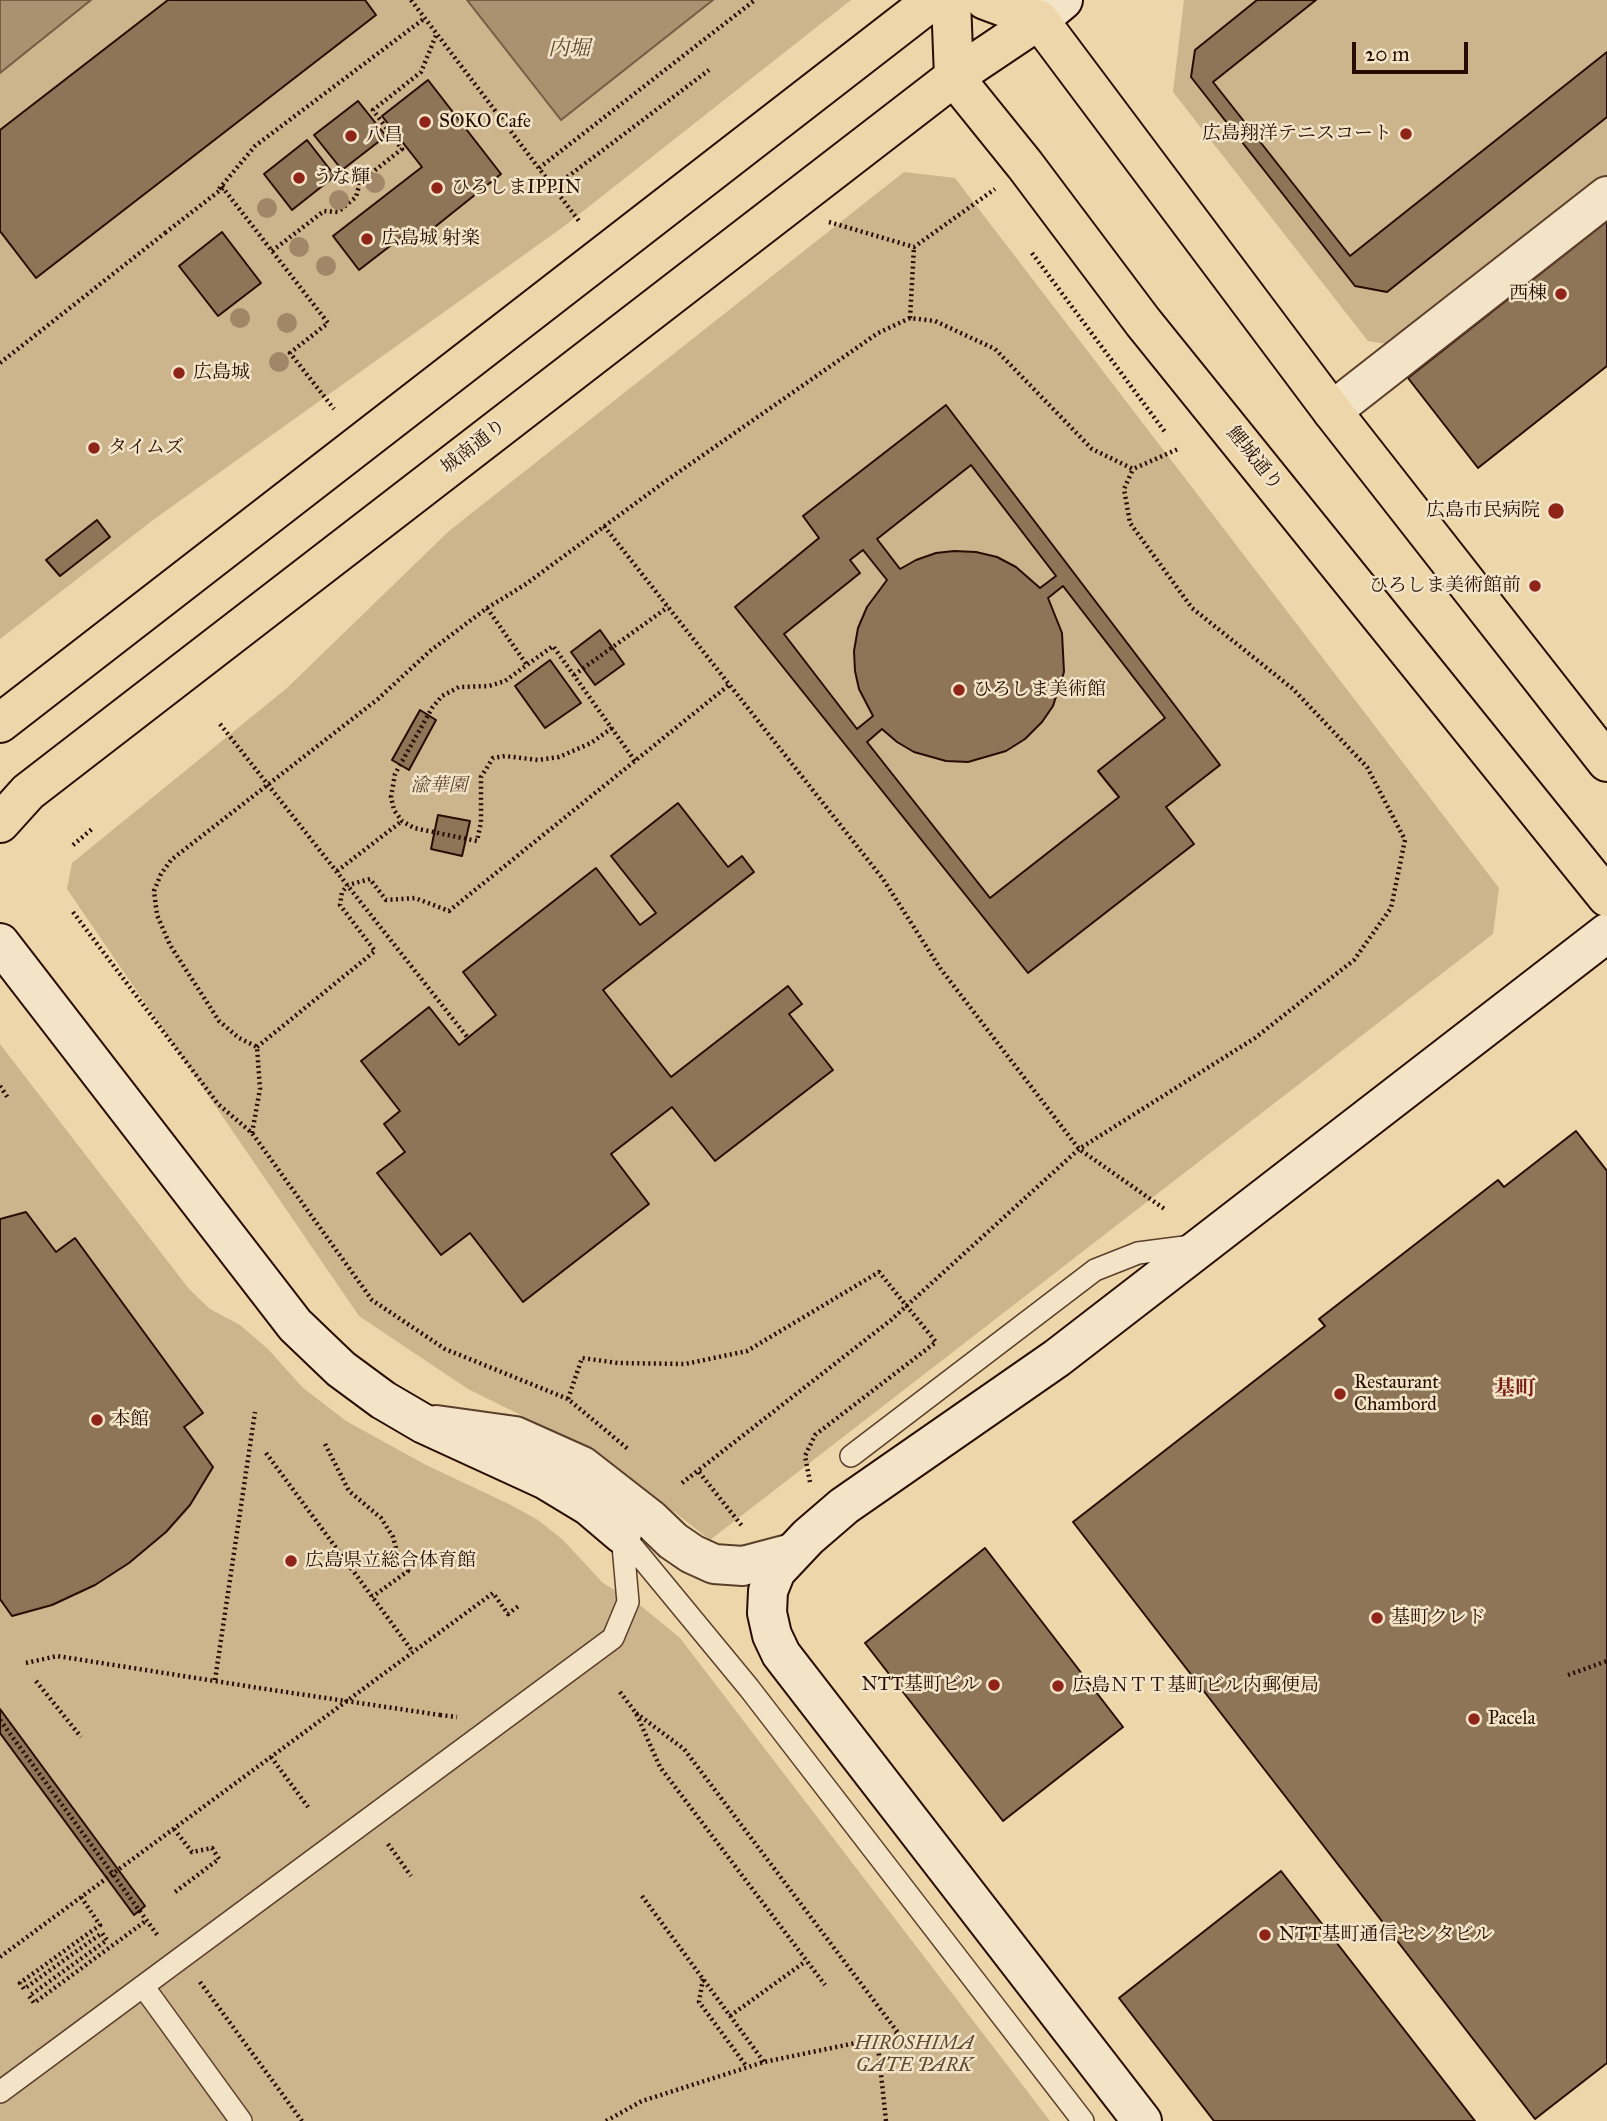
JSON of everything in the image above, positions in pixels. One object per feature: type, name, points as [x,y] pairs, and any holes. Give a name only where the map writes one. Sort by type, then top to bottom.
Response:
[{"type":"highway","points":[[0,723],[933,0]]},
{"type":"highway","points":[[951,0],[954,77]]},
{"type":"highway","points":[[985,0],[1051,10],[1332,411],[1607,762]]},
{"type":"highway","name":"城南通り","points":[[0,823],[39,783],[954,77],[1051,10]]},
{"type":"highway","name":"鯉城通り","points":[[954,77],[1025,164],[1143,322],[1607,897]]},
{"type":"street","points":[[1332,411],[1607,196]]},
{"type":"street","points":[[1142,2121],[781,1654],[772,1635],[767,1613],[768,1591],[776,1571],[792,1553],[844,1506],[1057,1358],[1607,933]]},
{"type":"street","points":[[0,943],[295,1325],[341,1369],[383,1400],[424,1424],[546,1480],[589,1506],[622,1534]]},
{"type":"street","points":[[424,1424],[515,1436],[560,1455],[603,1480],[673,1541],[714,1564],[743,1566],[792,1553]]},
{"type":"lane","points":[[851,1456],[1095,1270],[1138,1253],[1203,1245]]},
{"type":"lane","points":[[622,1534],[749,1688],[1083,2121]]},
{"type":"lane","points":[[0,2092],[613,1638],[628,1602],[622,1534]]},
{"type":"lane","points":[[143,1986],[241,2121]]},
{"type":"path","points":[[411,0],[579,221]]},
{"type":"path","points":[[539,168],[755,0]]},
{"type":"path","points":[[212,196],[255,146],[425,18]]},
{"type":"path","points":[[272,251],[324,211],[338,212],[356,197],[360,182],[402,149],[373,110],[421,72],[436,33]]},
{"type":"path","points":[[554,187],[709,70]]},
{"type":"path","points":[[0,363],[223,188],[328,323],[290,353],[334,409]]},
{"type":"path","points":[[914,247],[995,189]]},
{"type":"path","points":[[825,221],[914,247]]},
{"type":"path","points":[[910,318],[914,247]]},
{"type":"path","points":[[1032,253],[1166,432]]},
{"type":"path","points":[[257,1048],[239,1038],[219,1021],[170,945],[157,915],[154,891],[171,860],[378,699],[430,651],[487,608],[526,584],[878,333],[910,318],[935,321],[995,349],[1092,449],[1133,469]]},
{"type":"path","points":[[682,1483],[907,1305],[1079,1149],[1255,1038],[1354,960],[1391,908],[1405,840],[1367,767],[1293,690],[1192,608],[1130,523],[1124,489],[1133,469],[1178,449]]},
{"type":"path","points":[[604,526],[883,879],[940,968],[1079,1149],[1166,1210]]},
{"type":"path","points":[[574,676],[668,607]]},
{"type":"path","points":[[487,608],[527,665]]},
{"type":"path","points":[[612,728],[591,743],[559,757],[538,760],[505,756],[493,758],[481,777],[481,822],[477,841],[414,828],[402,821],[394,810],[391,797],[395,774],[432,708],[442,696],[459,687],[489,686],[505,681],[553,646],[612,728],[635,761]]},
{"type":"path","points":[[257,1048],[375,951],[340,905],[342,892],[348,886],[370,879],[386,900],[415,898],[449,911],[729,685]]},
{"type":"path","points":[[220,724],[468,1038]]},
{"type":"path","points":[[337,871],[402,821]]},
{"type":"path","points":[[73,845],[92,829]]},
{"type":"path","points":[[73,912],[218,1104],[253,1133],[298,1200],[372,1300],[445,1349],[568,1399],[634,1455]]},
{"type":"path","points":[[253,1133],[260,1089],[257,1048]]},
{"type":"path","points":[[0,1086],[8,1098]]},
{"type":"path","points":[[568,1399],[582,1358],[618,1363],[685,1364],[747,1351],[879,1272],[936,1342],[815,1435],[805,1456],[810,1482]]},
{"type":"path","points":[[215,1681],[255,1412]]},
{"type":"path","points":[[325,1444],[349,1491],[382,1518],[393,1537],[399,1559],[408,1571],[372,1597]]},
{"type":"path","points":[[266,1453],[413,1653]]},
{"type":"path","points":[[699,1472],[745,1530]]},
{"type":"path","points":[[0,1956],[493,1593],[508,1614],[520,1605]]},
{"type":"path","points":[[26,1663],[57,1656],[440,1715]]},
{"type":"path","points":[[1568,1675],[1607,1661]]},
{"type":"path","points":[[36,1681],[81,1737]]},
{"type":"path","points":[[620,1692],[636,1713],[660,1767],[825,1985]]},
{"type":"path","points":[[606,2121],[642,2101],[747,2067],[899,2034],[684,1749],[636,1713]]},
{"type":"path","points":[[0,1720],[163,1943]]},
{"type":"path","points":[[271,1757],[308,1807]]},
{"type":"path","points":[[174,1829],[192,1852],[212,1848],[219,1859],[175,1892]]},
{"type":"path","points":[[388,1844],[411,1876]]},
{"type":"path","points":[[642,1896],[764,2062]]},
{"type":"path","points":[[81,1897],[100,1925],[20,1983],[24,1989],[102,1933],[107,1940],[29,1996],[34,2003],[147,1920]]},
{"type":"path","points":[[730,2016],[806,1961]]},
{"type":"path","points":[[197,1979],[302,2121]]},
{"type":"path","points":[[703,1979],[699,2002],[747,2067]]},
{"type":"path","points":[[877,2037],[886,2121]]},
{"type":"green space","name":"広島城","points":[[0,0],[851,0],[563,227],[153,520],[0,639]]},
{"type":"green space","name":"広島翔洋テニスコート","points":[[1184,0],[1607,0],[1607,176],[1393,345],[1368,341],[1173,92]]},
{"type":"green space","name":"渝華園","points":[[904,172],[955,178],[1499,888],[1493,934],[710,1540],[600,1454],[468,1389],[359,1316],[67,889],[72,863],[287,688],[449,531]]},
{"type":"green space","name":"広島県立総合体育館","points":[[0,1044],[189,1289],[210,1309],[240,1325],[268,1349],[302,1387],[346,1421],[426,1465],[538,1520],[562,1539],[603,1583],[641,1606],[680,1638],[1050,2121],[0,2121]]},
{"type":"water","points":[[0,0],[91,0],[0,73]]},
{"type":"water","name":"内堀","points":[[467,0],[713,0],[561,120]]},
{"type":"building","points":[[168,0],[365,0],[376,15],[36,278],[0,231],[0,130]]},
{"type":"building","points":[[1257,0],[1316,0],[1213,82],[1350,256],[1607,52],[1607,117],[1387,292],[1355,286],[1191,77],[1195,50]]},
{"type":"building","points":[[428,80],[501,174],[411,246],[403,236],[359,270],[333,236],[422,167],[382,116]]},
{"type":"building","points":[[358,101],[386,136],[342,170],[314,135]]},
{"type":"building","points":[[307,140],[335,176],[292,210],[264,174]]},
{"type":"building","name":"西棟","points":[[1607,221],[1607,366],[1478,468],[1408,378]]},
{"type":"building","points":[[222,232],[261,283],[218,316],[179,266]]},
{"type":"building","name":"ひろしま美術館","points":[[946,405],[1220,765],[1166,807],[1194,844],[1028,973],[735,607],[819,538],[803,516]],"holes":[[[971,465],[1056,576],[1040,588],[1016,567],[997,557],[976,552],[936,553],[900,569],[877,539]],[[863,550],[887,580],[867,607],[858,628],[854,651],[855,671],[859,689],[873,716],[857,729],[784,634],[860,573],[850,560]],[[1063,586],[1165,718],[1098,771],[1119,797],[990,898],[867,742],[882,729],[914,752],[946,761],[968,762],[1006,751],[1025,739],[1053,706],[1064,672],[1062,633],[1048,598]]]},
{"type":"building","points":[[97,520],[110,537],[60,576],[46,560]]},
{"type":"building","points":[[600,630],[624,664],[595,685],[571,652]]},
{"type":"building","points":[[550,660],[581,703],[545,728],[515,686]]},
{"type":"building","points":[[420,710],[436,720],[409,770],[392,760]]},
{"type":"building","points":[[678,803],[728,867],[742,856],[754,872],[603,990],[671,1077],[788,986],[802,1004],[789,1014],[833,1070],[715,1161],[672,1107],[611,1154],[649,1204],[523,1302],[470,1233],[441,1255],[377,1173],[405,1152],[384,1124],[400,1111],[361,1061],[429,1007],[459,1045],[496,1015],[463,972],[596,868],[640,925],[656,913],[611,856]]},
{"type":"building","points":[[438,815],[470,821],[462,856],[431,849]]},
{"type":"building","name":"基町クレド","points":[[1576,1131],[1607,1171],[1607,2063],[1535,2119],[1073,1522],[1325,1326],[1319,1319],[1498,1180],[1504,1187]]},
{"type":"building","name":"本館","points":[[26,1212],[56,1252],[75,1238],[203,1413],[184,1427],[213,1467],[190,1505],[166,1532],[129,1563],[95,1585],[52,1605],[12,1616],[0,1599],[0,1219]]},
{"type":"building","name":"NTT基町ビル","points":[[985,1548],[1123,1727],[1003,1821],[865,1643]]},
{"type":"building","points":[[0,1709],[145,1906],[134,1915],[0,1733]]},
{"type":"building","name":"NTT基町通信センタビル","points":[[1281,1871],[1475,2121],[1214,2121],[1119,1998]]},
{"type":"place","name":"SOKO Cafe","points":[[425,122]]},
{"type":"place","name":"広島翔洋テニスコート","points":[[1406,134]]},
{"type":"place","name":"八昌","points":[[351,136]]},
{"type":"place","name":"うな輝","points":[[299,178]]},
{"type":"place","name":"ひろしまIPPIN","points":[[437,188]]},
{"type":"place","name":"広島城 射楽","points":[[367,239]]},
{"type":"place","name":"西棟","points":[[1561,294]]},
{"type":"place","name":"広島城","points":[[179,373]]},
{"type":"place","name":"タイムズ","points":[[94,448]]},
{"type":"place","name":"広島市民病院","points":[[1556,511]]},
{"type":"place","name":"ひろしま美術館前","points":[[1535,586]]},
{"type":"place","name":"ひろしま美術館","points":[[959,690]]},
{"type":"place","name":"Restaurant Chambord","points":[[1340,1394]]},
{"type":"place","name":"本館","points":[[97,1420]]},
{"type":"place","name":"広島県立総合体育館","points":[[291,1561]]},
{"type":"place","name":"基町クレド","points":[[1377,1618]]},
{"type":"place","name":"NTT基町ビル","points":[[994,1685]]},
{"type":"place","name":"広島ＮＴＴ基町ビル内郵便局","points":[[1058,1686]]},
{"type":"place","name":"Pacela","points":[[1474,1719]]},
{"type":"place","name":"NTT基町通信センタビル","points":[[1265,1935]]},
{"type":"district","name":"基町","points":[[1515,1390]]},
{"type":"park label","name":"HIROSHIMA GATE PARK","points":[[914,2055]]}]
